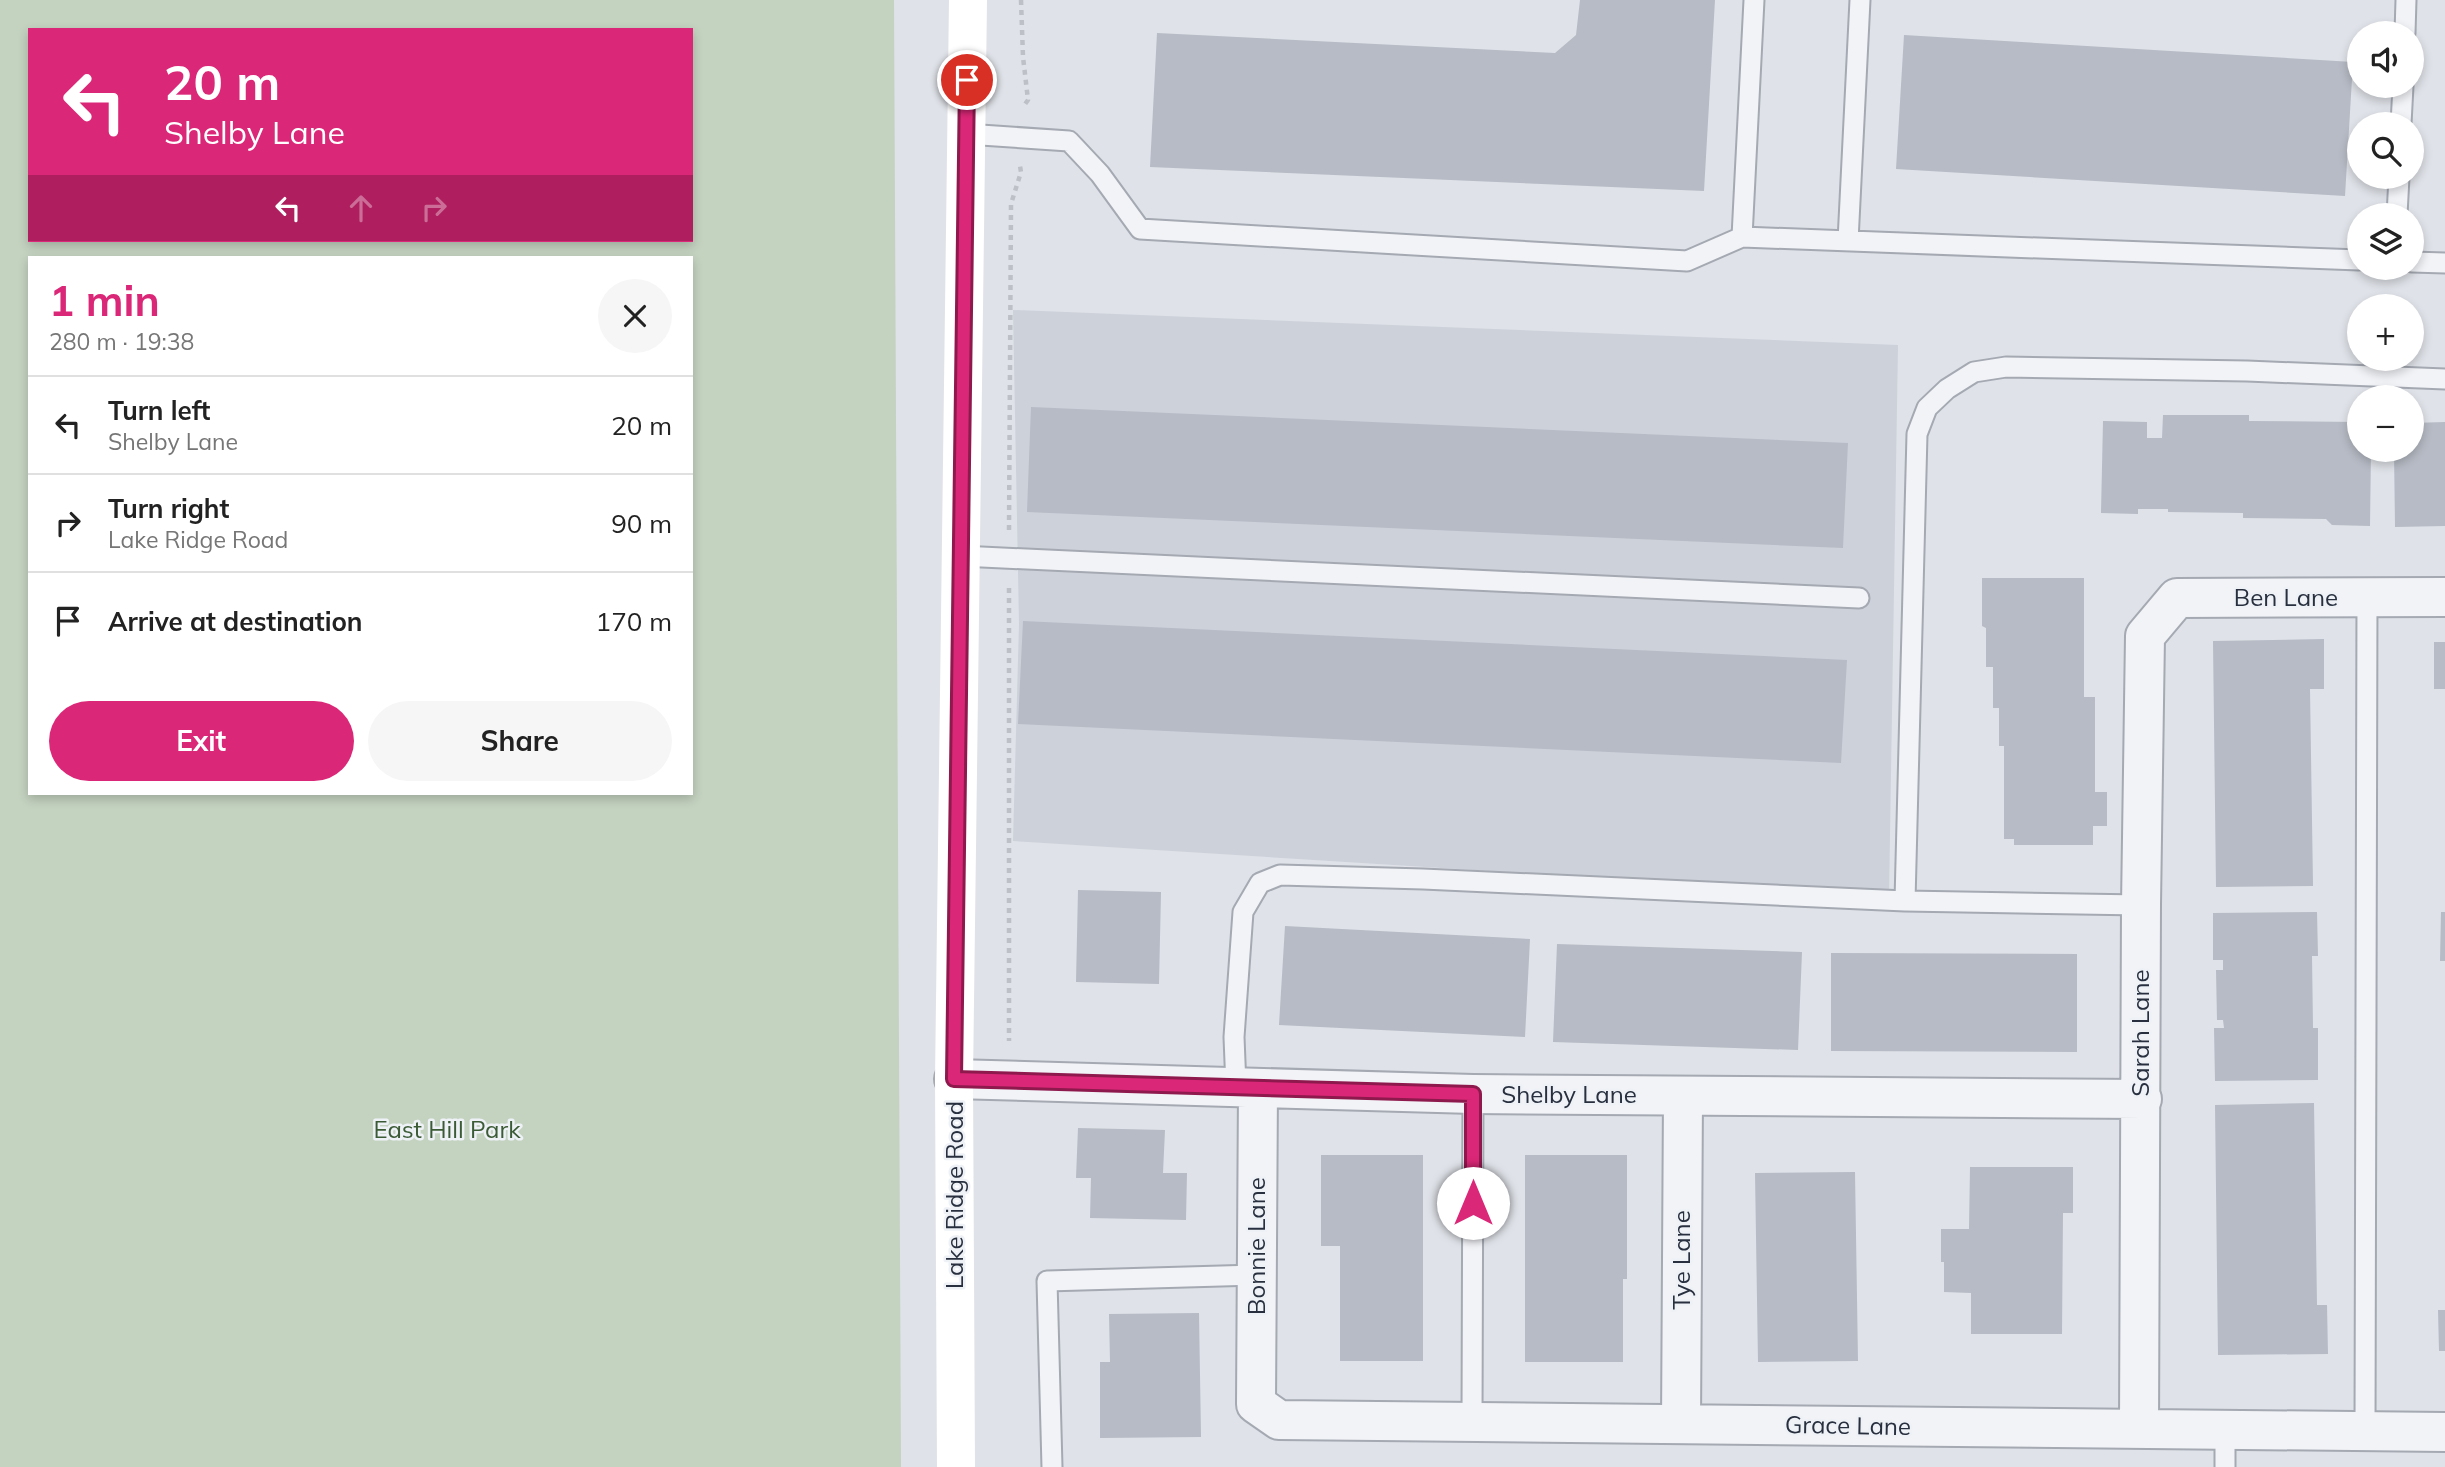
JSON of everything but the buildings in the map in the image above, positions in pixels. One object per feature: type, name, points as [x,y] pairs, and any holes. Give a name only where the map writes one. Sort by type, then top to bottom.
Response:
[{"type":"street","name":"Lake Ridge Road","points":[[956,1467],[954,1079],[968,0]]},
{"type":"street","name":"Ben Lane","points":[[2145,636],[2177,598],[2445,597]]},
{"type":"street","name":"Sarah Lane","points":[[2139,1429],[2145,636]]},
{"type":"street","name":"Shelby Lane","points":[[954,1079],[1473,1094],[2141,1099]]},
{"type":"street","name":"Bonnie Lane","points":[[1247,1087],[1256,1275],[1256,1404]]},
{"type":"street","name":"Tye Lane","points":[[1681,1424],[1683,1096]]},
{"type":"street","name":"Grace Lane","points":[[1256,1404],[1279,1420],[2139,1429],[2225,1449],[2365,1431],[2445,1432]]},
{"type":"lane","points":[[1742,237],[1754,0]]},
{"type":"lane","points":[[1848,241],[1860,0]]},
{"type":"lane","points":[[2405,21],[2406,0]]},
{"type":"lane","points":[[966,134],[1069,141],[1100,174],[1140,229],[1687,261],[1742,237],[2347,260]]},
{"type":"lane","points":[[2424,262],[2445,263]]},
{"type":"lane","points":[[1905,901],[1917,434],[1927,408],[1947,389],[1974,372],[2006,367],[2247,371],[2445,379]]},
{"type":"lane","points":[[961,556],[1859,598]]},
{"type":"lane","points":[[2365,1431],[2367,597]]},
{"type":"lane","points":[[1247,1087],[1234,1037],[1243,912],[1261,883],[1280,876],[1423,879],[1905,901],[2141,905]]},
{"type":"lane","points":[[1472,1422],[1473,1094]]},
{"type":"lane","points":[[1052,1467],[1047,1281],[1256,1275]]},
{"type":"shaded area","points":[[1013,310],[1898,345],[1889,896],[1013,841],[1019,624]]},
{"type":"green space","name":"East Hill Park","points":[[0,0],[894,0],[901,1467],[0,1467]]},
{"type":"route","points":[[967,80],[954,1079],[1473,1094],[1473,1203]]}]
